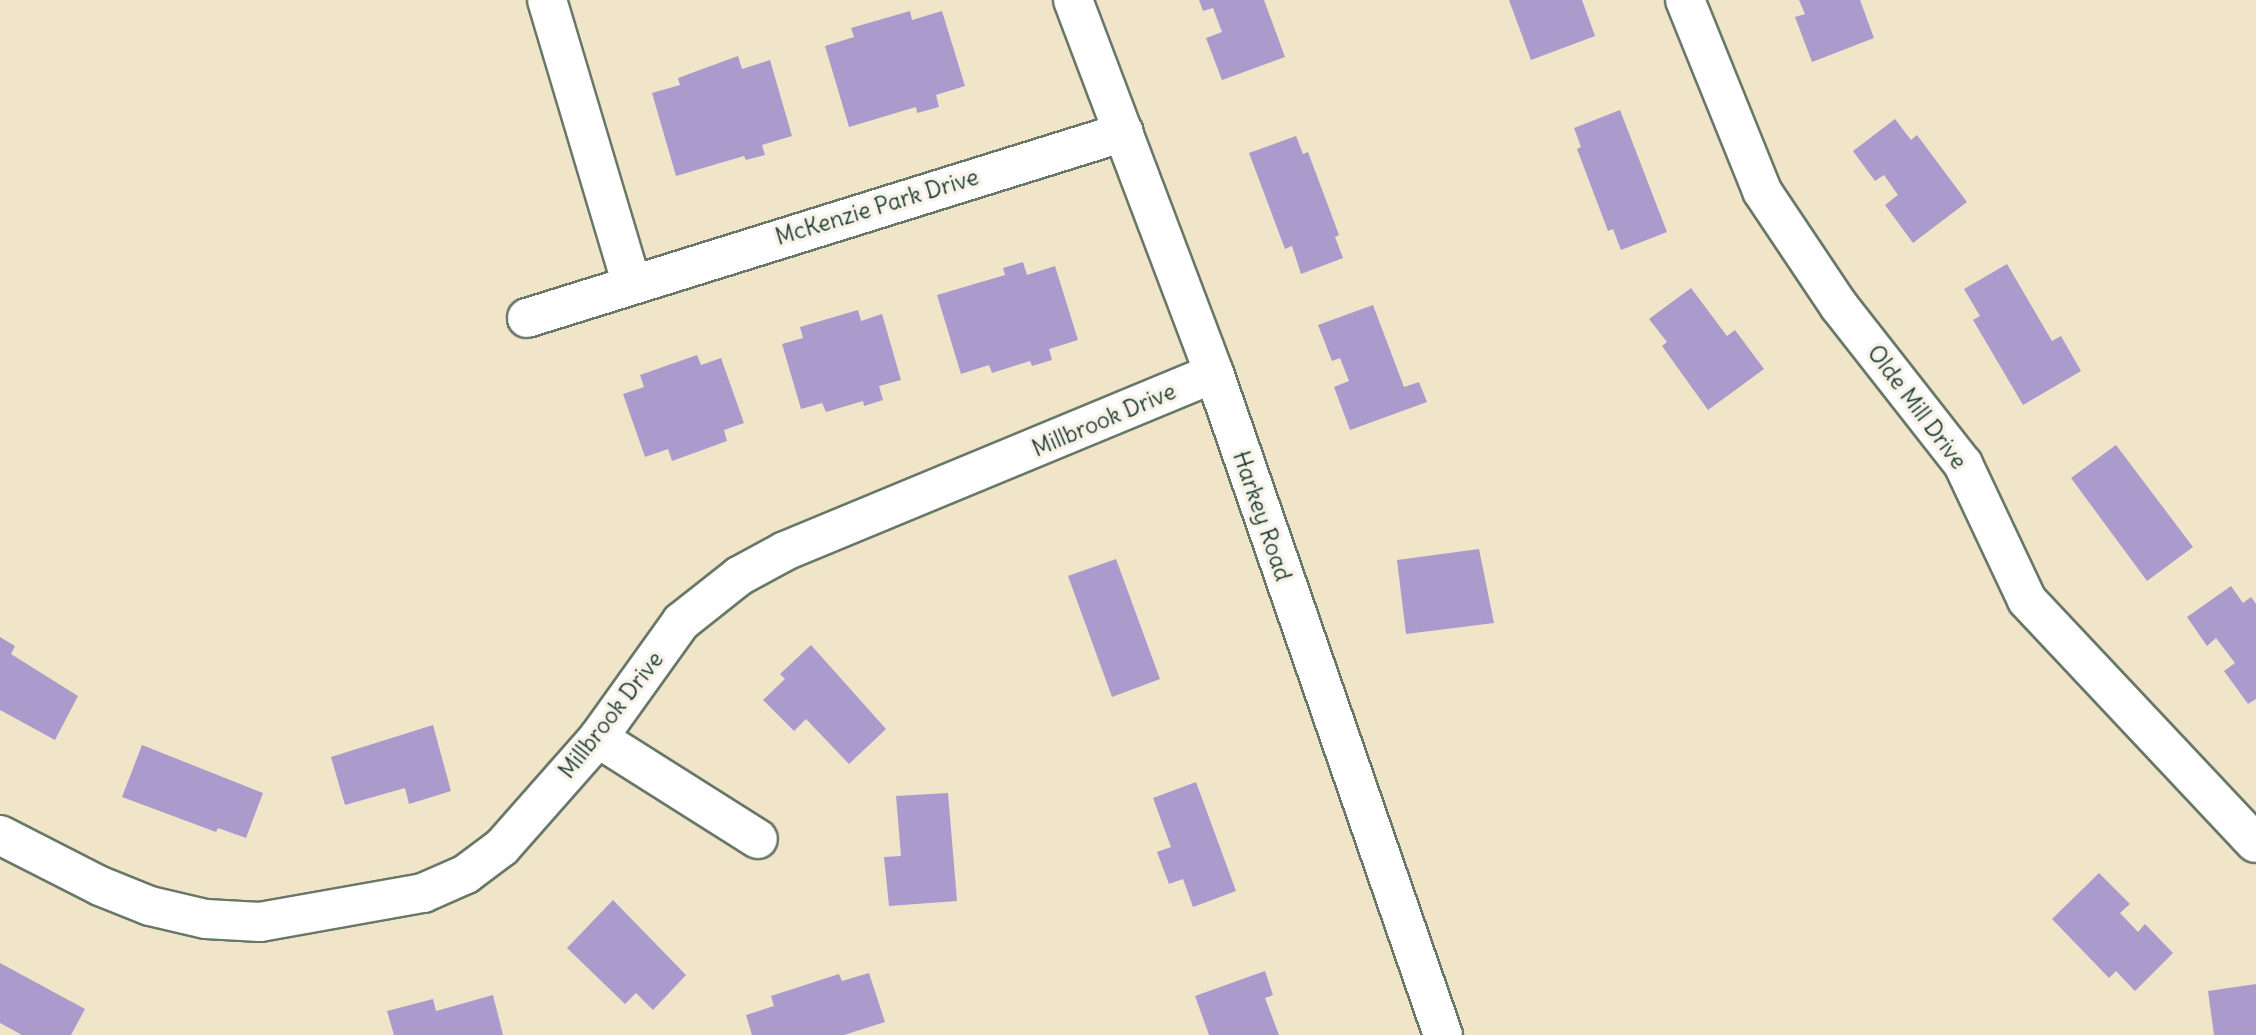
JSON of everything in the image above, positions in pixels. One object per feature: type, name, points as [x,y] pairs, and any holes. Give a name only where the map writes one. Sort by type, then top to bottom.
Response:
[{"type":"street","points":[[547,0],[631,282]]},
{"type":"street","name":"Harkey Road","points":[[1073,0],[1214,373],[1443,1035]]},
{"type":"street","name":"Olde Mill Drive","points":[[1685,0],[1762,191],[1839,306],[1963,464],[2027,600],[2255,843]]},
{"type":"street","name":"McKenzie Park Drive","points":[[527,318],[631,282],[1124,132]]},
{"type":"street","name":"Millbrook Drive","points":[[0,835],[100,886],[150,906],[206,919],[260,922],[424,893],[466,874],[502,847],[598,738],[681,622],[739,576],[785,551],[1214,373]]},
{"type":"street","points":[[598,738],[758,839]]},
{"type":"building","points":[[1199,0],[1264,0],[1285,57],[1222,80],[1206,38],[1222,32],[1213,8],[1203,11]]},
{"type":"building","points":[[1509,0],[1582,0],[1595,36],[1531,60]]},
{"type":"building","points":[[1799,0],[1860,0],[1874,38],[1812,62],[1795,17],[1805,14]]},
{"type":"building","points":[[910,11],[912,20],[942,11],[965,86],[936,95],[939,107],[917,113],[916,107],[849,127],[825,46],[854,37],[851,28]]},
{"type":"building","points":[[738,56],[742,69],[770,60],[792,136],[762,145],[765,155],[746,160],[744,156],[676,176],[652,93],[680,85],[678,78]]},
{"type":"building","points":[[1620,110],[1667,232],[1621,250],[1613,229],[1608,231],[1577,149],[1581,147],[1574,128]]},
{"type":"building","points":[[1895,119],[1911,140],[1917,135],[1967,202],[1913,243],[1885,205],[1898,195],[1884,175],[1875,181],[1853,151]]},
{"type":"building","points":[[1296,136],[1303,154],[1308,152],[1339,235],[1335,237],[1343,258],[1301,274],[1292,246],[1285,249],[1249,153]]},
{"type":"building","points":[[1023,262],[1027,275],[1055,266],[1078,340],[1049,349],[1052,360],[1032,366],[1030,361],[992,373],[989,365],[961,374],[937,295],[1005,275],[1003,268]]},
{"type":"building","points":[[2007,264],[2052,341],[2061,336],[2081,371],[2023,405],[1973,320],[1980,316],[1964,289]]},
{"type":"building","points":[[1691,288],[1727,336],[1735,330],[1764,369],[1708,410],[1662,346],[1667,342],[1649,319]]},
{"type":"building","points":[[1373,305],[1404,387],[1419,382],[1427,402],[1350,430],[1334,387],[1349,381],[1340,358],[1332,361],[1318,325]]},
{"type":"building","points":[[858,310],[861,321],[882,314],[901,380],[879,386],[883,400],[864,406],[863,401],[826,412],[822,403],[801,409],[782,344],[803,338],[800,327]]},
{"type":"building","points":[[697,355],[701,365],[721,358],[744,423],[724,430],[727,441],[672,461],[668,449],[645,457],[623,394],[644,387],[640,375]]},
{"type":"building","points":[[2116,445],[2193,547],[2147,581],[2071,478]]},
{"type":"building","points":[[1479,549],[1494,623],[1406,634],[1397,560]]},
{"type":"building","points":[[1116,559],[1160,679],[1112,697],[1068,576]]},
{"type":"building","points":[[2231,586],[2243,603],[2251,597],[2256,604],[2256,699],[2248,704],[2224,671],[2235,663],[2216,638],[2207,646],[2187,617]]},
{"type":"building","points":[[0,637],[15,646],[11,654],[78,696],[55,740],[0,710]]},
{"type":"building","points":[[811,645],[886,729],[849,764],[806,719],[794,731],[763,700],[785,679],[780,674]]},
{"type":"building","points":[[433,725],[451,791],[409,804],[405,788],[345,805],[331,757]]},
{"type":"building","points":[[142,745],[263,793],[246,838],[218,828],[216,832],[122,797]]},
{"type":"building","points":[[1196,782],[1236,891],[1193,907],[1183,879],[1169,884],[1157,852],[1171,847],[1153,798]]},
{"type":"building","points":[[948,793],[957,901],[889,906],[884,857],[901,856],[896,796]]},
{"type":"building","points":[[2099,873],[2130,904],[2120,913],[2138,932],[2145,924],[2173,953],[2135,991],[2116,971],[2109,978],[2052,919]]},
{"type":"building","points":[[613,900],[686,975],[653,1010],[636,993],[625,1004],[567,948]]},
{"type":"building","points":[[0,963],[85,1009],[71,1035],[22,1035],[0,1023]]},
{"type":"building","points":[[1265,971],[1273,995],[1265,998],[1279,1035],[1209,1035],[1195,996]]},
{"type":"building","points":[[869,973],[885,1022],[844,1035],[752,1035],[746,1015],[774,1006],[771,996],[839,974],[842,981]]},
{"type":"building","points":[[2256,984],[2256,1035],[2214,1035],[2208,991]]},
{"type":"building","points":[[493,995],[503,1035],[394,1035],[387,1011],[433,999],[436,1011]]}]
